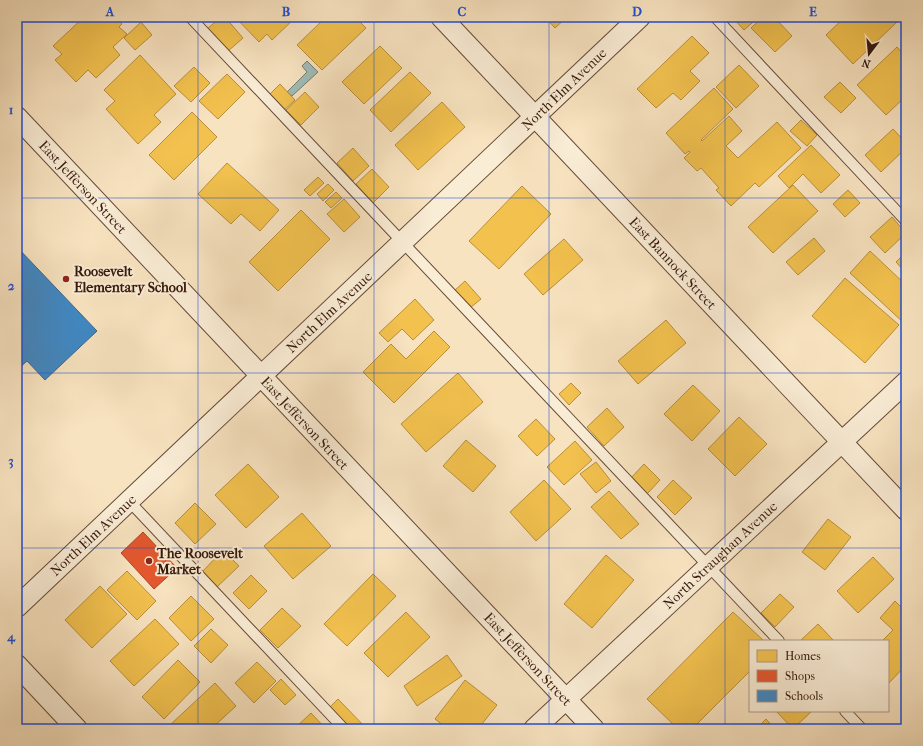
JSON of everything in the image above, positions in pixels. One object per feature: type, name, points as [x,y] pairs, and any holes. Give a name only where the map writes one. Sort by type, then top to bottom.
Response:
[{"type":"street","name":"East Bannock Street","points":[[441,17],[906,510]]},
{"type":"street","name":"North Elm Avenue","points":[[17,607],[640,17]]},
{"type":"street","name":"East Jefferson Street","points":[[17,117],[594,729]]},
{"type":"street","name":"North Straughan Avenue","points":[[534,729],[906,382]]},
{"type":"street","points":[[17,665],[77,729]]},
{"type":"lane","points":[[190,17],[778,640]]},
{"type":"lane","points":[[715,17],[906,221]]},
{"type":"lane","points":[[129,501],[344,729]]},
{"type":"lane","points":[[846,712],[862,729]]},
{"type":"water","points":[[307,61],[318,72],[292,96],[287,92],[307,72],[302,66]]},
{"type":"building: Homes","points":[[84,17],[116,17],[122,24],[119,27],[127,34],[113,47],[120,55],[96,78],[88,70],[76,82],[55,60],[62,54],[53,46]]},
{"type":"building: Homes","points":[[221,17],[225,17],[243,38],[227,52],[207,29]]},
{"type":"building: Homes","points":[[240,17],[296,17],[272,40],[267,34],[259,42],[237,19]]},
{"type":"building: Homes","points":[[326,17],[355,17],[366,28],[322,70],[297,45]]},
{"type":"building: Homes","points":[[545,17],[567,17],[555,28]]},
{"type":"building: Homes","points":[[732,17],[759,17],[744,30]]},
{"type":"building: Homes","points":[[763,17],[774,17],[792,36],[775,52],[751,28]]},
{"type":"building: Homes","points":[[845,17],[895,17],[898,21],[853,64],[826,35]]},
{"type":"building: Homes","points":[[141,22],[152,35],[135,50],[124,38]]},
{"type":"building: Homes","points":[[692,36],[709,53],[690,71],[700,81],[681,100],[673,93],[656,108],[637,89]]},
{"type":"building: Homes","points":[[380,46],[402,68],[364,104],[342,82]]},
{"type":"building: Homes","points":[[897,47],[906,57],[906,96],[886,115],[857,85]]},
{"type":"building: Homes","points":[[140,55],[176,94],[154,115],[161,122],[138,144],[106,109],[115,101],[104,90]]},
{"type":"building: Homes","points":[[739,65],[759,86],[736,108],[716,87]]},
{"type":"building: Homes","points":[[194,67],[210,83],[191,102],[174,86]]},
{"type":"building: Homes","points":[[410,72],[431,93],[391,132],[370,110]]},
{"type":"building: Homes","points":[[227,74],[245,92],[218,119],[199,101]]},
{"type":"building: Homes","points":[[840,82],[856,98],[841,113],[824,97]]},
{"type":"building: Homes","points":[[280,84],[295,100],[284,110],[269,95]]},
{"type":"building: Homes","points":[[714,88],[733,109],[701,140],[702,141],[729,116],[742,131],[726,146],[738,158],[777,122],[801,148],[759,187],[755,183],[731,206],[716,190],[719,188],[701,168],[697,171],[684,158],[690,152],[689,151],[685,154],[666,133]]},
{"type":"building: Homes","points":[[305,92],[319,107],[301,125],[286,110]]},
{"type":"building: Homes","points":[[442,102],[465,127],[418,170],[395,145]]},
{"type":"building: Homes","points":[[192,112],[217,137],[174,180],[149,155]]},
{"type":"building: Homes","points":[[801,120],[817,135],[807,146],[790,131]]},
{"type":"building: Homes","points":[[893,129],[906,143],[906,148],[881,172],[865,155]]},
{"type":"building: Homes","points":[[811,145],[840,175],[821,193],[803,174],[789,188],[778,176]]},
{"type":"building: Homes","points":[[353,148],[369,166],[353,181],[337,163]]},
{"type":"building: Homes","points":[[227,163],[279,210],[260,231],[241,214],[231,224],[198,194]]},
{"type":"building: Homes","points":[[372,169],[389,187],[373,203],[356,184]]},
{"type":"building: Homes","points":[[318,177],[324,183],[310,196],[304,190]]},
{"type":"building: Homes","points":[[328,184],[334,190],[323,201],[317,194]]},
{"type":"building: Homes","points":[[793,185],[818,211],[773,253],[748,227]]},
{"type":"building: Homes","points":[[522,186],[551,214],[499,269],[469,241]]},
{"type":"building: Homes","points":[[848,190],[860,203],[845,217],[833,204]]},
{"type":"building: Homes","points":[[336,192],[342,198],[331,208],[325,202]]},
{"type":"building: Homes","points":[[344,199],[360,217],[344,232],[327,214]]},
{"type":"building: Homes","points":[[301,210],[330,239],[278,291],[249,262]]},
{"type":"building: Homes","points":[[892,217],[906,233],[885,253],[870,237]]},
{"type":"building: Homes","points":[[814,238],[825,251],[798,275],[786,262]]},
{"type":"building: Homes","points":[[564,239],[583,260],[543,295],[524,274]]},
{"type":"building: Homes","points":[[870,251],[906,285],[905,324],[850,273]]},
{"type":"building: Homes","points":[[906,252],[906,273],[896,262]]},
{"type":"building: Homes","points":[[845,278],[899,325],[865,363],[812,316]]},
{"type":"building: Homes","points":[[465,281],[481,299],[470,308],[454,291]]},
{"type":"building: Homes","points":[[415,299],[434,320],[413,340],[402,329],[388,342],[379,333]]},
{"type":"building: Homes","points":[[666,320],[686,343],[638,384],[618,361]]},
{"type":"building: Homes","points":[[434,331],[450,347],[394,403],[363,372],[391,344],[406,359]]},
{"type":"building: Homes","points":[[458,373],[483,402],[426,452],[401,424]]},
{"type":"building: Homes","points":[[571,383],[581,393],[569,405],[559,394]]},
{"type":"building: Homes","points":[[693,385],[720,411],[692,441],[664,414]]},
{"type":"building: Homes","points":[[607,408],[624,427],[604,446],[587,427]]},
{"type":"building: Homes","points":[[739,417],[767,444],[735,476],[708,449]]},
{"type":"building: Homes","points":[[536,419],[555,439],[537,456],[518,436]]},
{"type":"building: Homes","points":[[466,440],[496,466],[473,492],[443,466]]},
{"type":"building: Homes","points":[[575,441],[592,460],[564,485],[547,467]]},
{"type":"building: Homes","points":[[596,462],[611,481],[596,493],[580,474]]},
{"type":"building: Homes","points":[[248,464],[279,497],[246,528],[215,495]]},
{"type":"building: Homes","points":[[644,464],[660,480],[647,494],[631,478]]},
{"type":"building: Homes","points":[[544,480],[571,509],[536,541],[510,512]]},
{"type":"building: Homes","points":[[673,480],[692,498],[675,515],[657,497]]},
{"type":"building: Homes","points":[[609,491],[639,524],[621,539],[591,507]]},
{"type":"building: Homes","points":[[195,503],[216,524],[195,544],[175,523]]},
{"type":"building: Homes","points":[[302,513],[331,546],[293,579],[264,546]]},
{"type":"building: Homes","points":[[828,519],[851,537],[825,570],[802,552]]},
{"type":"building: Homes","points":[[223,550],[239,566],[217,587],[202,572]]},
{"type":"building: Homes","points":[[606,555],[634,580],[592,628],[564,604]]},
{"type":"building: Homes","points":[[873,557],[894,579],[858,613],[837,591]]},
{"type":"building: Homes","points":[[127,571],[156,601],[137,620],[107,590]]},
{"type":"building: Homes","points":[[373,574],[396,596],[347,646],[324,624]]},
{"type":"building: Homes","points":[[251,575],[267,591],[249,609],[233,593]]},
{"type":"building: Homes","points":[[100,586],[127,614],[92,648],[65,620]]},
{"type":"building: Homes","points":[[780,594],[794,607],[775,627],[761,613]]},
{"type":"building: Homes","points":[[191,596],[214,619],[191,641],[169,618]]},
{"type":"building: Homes","points":[[895,601],[906,612],[906,665],[889,683],[889,640],[883,640],[893,630],[880,618]]},
{"type":"building: Homes","points":[[282,608],[301,626],[278,648],[260,630]]},
{"type":"building: Homes","points":[[406,612],[430,637],[388,677],[364,653]]},
{"type":"building: Homes","points":[[733,612],[763,640],[749,640],[749,672],[692,729],[678,729],[647,699]]},
{"type":"building: Homes","points":[[155,619],[179,644],[134,686],[110,661]]},
{"type":"building: Homes","points":[[818,624],[833,640],[801,640]]},
{"type":"building: Homes","points":[[211,629],[228,645],[211,663],[194,646]]},
{"type":"building: Homes","points":[[447,655],[462,676],[417,706],[404,686]]},
{"type":"building: Homes","points":[[178,660],[200,682],[164,719],[142,697]]},
{"type":"building: Homes","points":[[257,662],[276,681],[254,703],[235,683]]},
{"type":"building: Homes","points":[[281,679],[296,695],[285,705],[270,690]]},
{"type":"building: Homes","points":[[465,680],[497,705],[478,729],[448,729],[435,719]]},
{"type":"building: Homes","points":[[215,683],[236,706],[211,729],[174,729],[170,725]]},
{"type":"building: Homes","points":[[338,699],[366,729],[349,729],[329,708]]},
{"type":"building: Homes","points":[[777,712],[811,712],[793,729]]},
{"type":"building: Homes","points":[[311,713],[326,729],[294,729]]},
{"type":"building: Homes","points":[[766,719],[775,729],[756,729]]},
{"type":"building: Shops","points":[[143,532],[177,568],[154,589],[121,553]]},
{"type":"building: Schools","points":[[17,247],[97,331],[45,380],[27,361],[17,370]]},
{"type":"place","name":"Roosevelt Elementary School","points":[[66,279]]},
{"type":"place","name":"The Roosevelt Market","points":[[149,561]]}]
